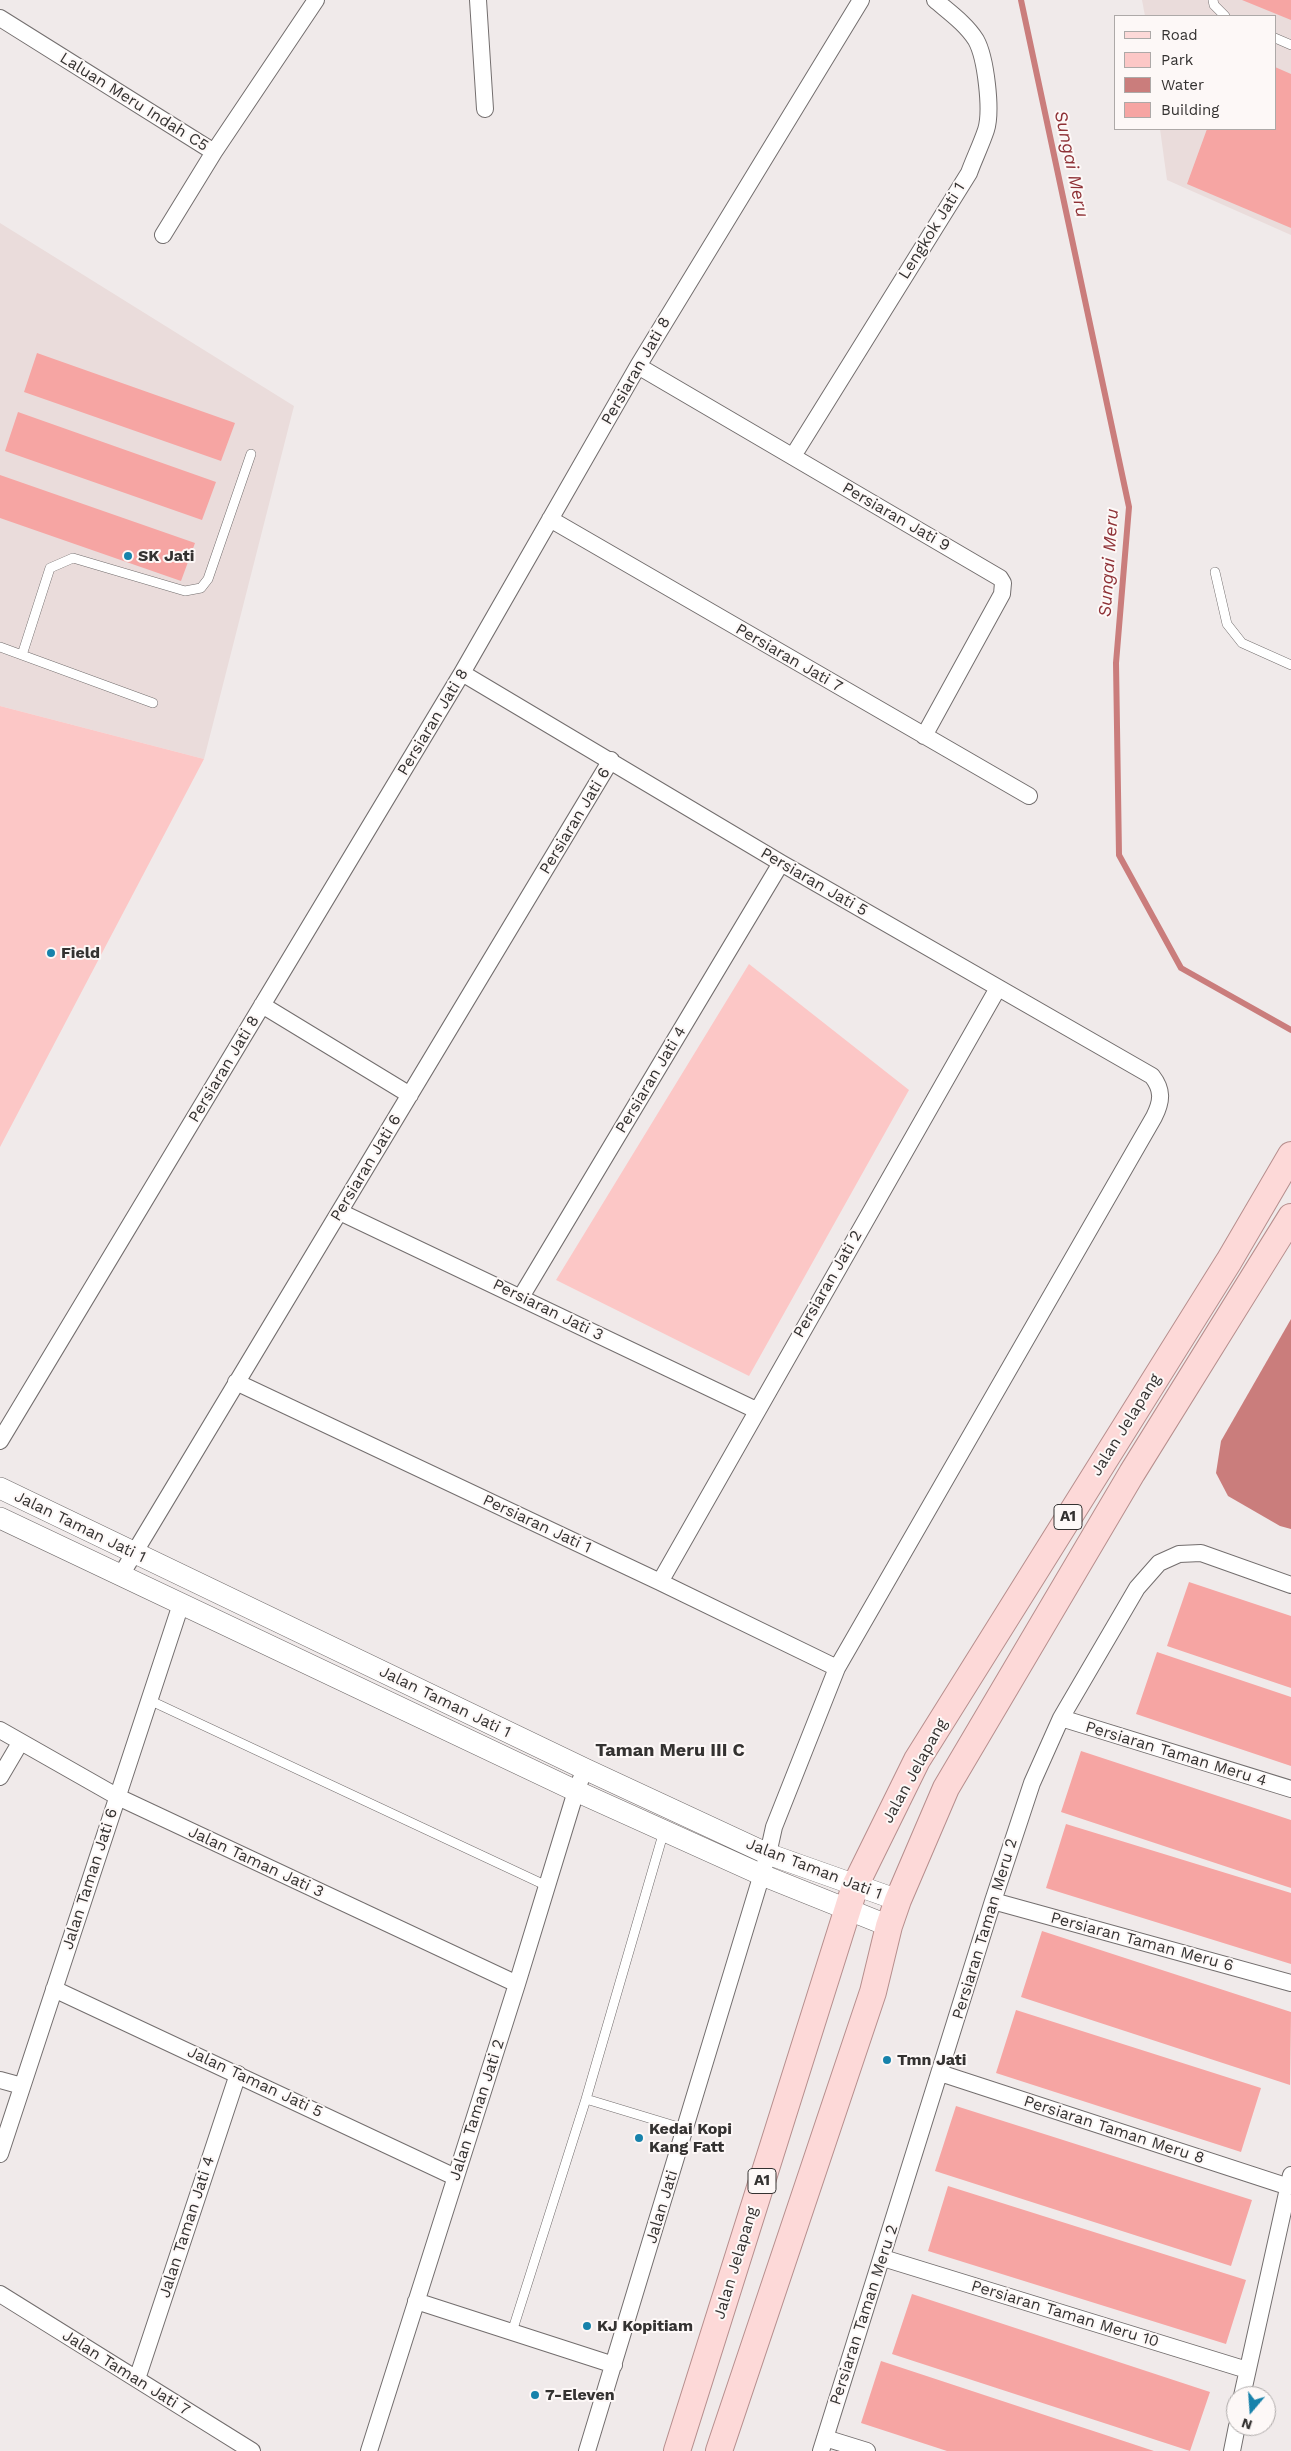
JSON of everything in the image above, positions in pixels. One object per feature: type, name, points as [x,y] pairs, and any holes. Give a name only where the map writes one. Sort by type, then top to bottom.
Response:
[{"type":"main road","name":"Jalan Jelapang","points":[[677,2451],[855,1886],[917,1760],[1229,1261],[1291,1155]]},
{"type":"main road","name":"Jalan Jelapang","points":[[719,2451],[873,1992],[889,1926],[898,1900],[946,1788],[1132,1472],[1291,1218]]},
{"type":"street","name":"Laluan Meru Indah C5","points":[[0,18],[214,152],[316,0]]},
{"type":"street","points":[[478,0],[485,109]]},
{"type":"street","name":"Persiaran Jati 8","points":[[0,1441],[462,673],[638,366],[860,0]]},
{"type":"street","name":"Lengkok Jati 1","points":[[793,456],[969,173],[987,128],[987,89],[983,56],[975,39],[962,22],[935,0]]},
{"type":"street","points":[[163,235],[214,152]]},
{"type":"street","name":"Persiaran Jati 9","points":[[638,366],[990,572],[1003,583],[1002,594],[924,736]]},
{"type":"street","name":"Persiaran Jati 7","points":[[550,519],[1029,796]]},
{"type":"street","name":"Persiaran Jati 5","points":[[462,673],[611,760],[781,863],[1152,1076],[1161,1092]]},
{"type":"street","name":"Persiaran Jati 6","points":[[121,1575],[611,760]]},
{"type":"street","name":"Persiaran Jati 4","points":[[521,1297],[781,863]]},
{"type":"street","name":"Persiaran Jati 2","points":[[660,1582],[756,1410],[998,988]]},
{"type":"street","points":[[262,1005],[410,1095]]},
{"type":"street","name":"Jalan Jati","points":[[586,2451],[686,2129],[762,1875],[774,1827],[837,1668],[1154,1117],[1160,1106],[1161,1092]]},
{"type":"street","name":"Persiaran Jati 3","points":[[340,1212],[756,1410]]},
{"type":"street","name":"Persiaran Jati 1","points":[[236,1382],[660,1582],[837,1668]]},
{"type":"street","name":"Jalan Taman Jati 1","points":[[0,1488],[585,1769],[768,1854],[898,1900]]},
{"type":"street","name":"Jalan Taman Jati 1","points":[[0,1518],[576,1791],[762,1875],[847,1911],[889,1926]]},
{"type":"street","name":"Persiaran Taman Meru 2","points":[[823,2445],[883,2258],[992,1901],[1032,1783],[1061,1718],[1138,1588],[1159,1563],[1179,1554],[1201,1553],[1291,1585]]},
{"type":"street","name":"Jalan Taman Jati 6","points":[[0,2154],[181,1604]]},
{"type":"street","name":"Persiaran Taman Meru 4","points":[[1061,1718],[1291,1789]]},
{"type":"street","name":"Jalan Taman Jati 3","points":[[0,1730],[20,1743],[118,1796],[517,1984]]},
{"type":"street","points":[[0,1777],[20,1743]]},
{"type":"street","name":"Jalan Taman Jati 2","points":[[369,2451],[576,1791],[585,1769]]},
{"type":"street","name":"Persiaran Taman Meru 6","points":[[992,1901],[1291,1983]]},
{"type":"street","name":"Jalan Taman Jati 5","points":[[54,1989],[455,2176]]},
{"type":"street","name":"Persiaran Taman Meru 8","points":[[940,2073],[1290,2181]]},
{"type":"street","name":"Jalan Taman Jati 4","points":[[137,2379],[238,2074]]},
{"type":"street","points":[[0,2080],[22,2086]]},
{"type":"street","points":[[1244,2386],[1290,2181]]},
{"type":"street","name":"Persiaran Taman Meru 10","points":[[883,2258],[1247,2370]]},
{"type":"street","name":"Jalan Taman Jati 7","points":[[0,2294],[252,2451]]},
{"type":"street","points":[[416,2301],[614,2365]]},
{"type":"street","points":[[1232,2451],[1235,2436]]},
{"type":"street","points":[[823,2445],[867,2451]]},
{"type":"lane","points":[[1213,0],[1214,5],[1224,15]]},
{"type":"lane","points":[[1276,38],[1291,45]]},
{"type":"lane","points":[[22,655],[50,568],[73,558],[185,590],[201,588],[208,579],[251,454]]},
{"type":"lane","points":[[1216,572],[1227,624],[1242,643],[1291,665]]},
{"type":"lane","points":[[0,647],[153,703]]},
{"type":"lane","points":[[149,1700],[547,1886]]},
{"type":"lane","points":[[512,2332],[586,2099],[664,1831]]},
{"type":"lane","points":[[586,2099],[686,2129]]},
{"type":"shaded area","points":[[1142,0],[1291,0],[1291,235],[1167,180],[1160,130],[1276,130],[1276,15],[1145,15]]},
{"type":"shaded area","name":"SK Jati","points":[[0,223],[294,406],[204,759],[0,706]]},
{"type":"green space","name":"Field","points":[[0,706],[204,759],[0,1147]]},
{"type":"green space","points":[[749,964],[909,1090],[749,1376],[556,1280]]},
{"type":"water","points":[[1291,1319],[1291,1529],[1280,1526],[1228,1496],[1216,1473],[1221,1441]]},
{"type":"building","points":[[1242,0],[1291,0],[1291,20]]},
{"type":"building","points":[[1276,67],[1291,74],[1291,228],[1187,184],[1207,130],[1276,130]]},
{"type":"building","points":[[37,353],[235,423],[221,461],[24,392]]},
{"type":"building","points":[[18,412],[216,482],[202,520],[5,451]]},
{"type":"building","points":[[0,475],[195,543],[181,581],[0,518]]},
{"type":"building","points":[[1189,1582],[1291,1616],[1291,1688],[1167,1646]]},
{"type":"building","points":[[1157,1652],[1291,1697],[1291,1766],[1136,1714]]},
{"type":"building","points":[[1081,1751],[1291,1820],[1291,1888],[1061,1812]]},
{"type":"building","points":[[1066,1824],[1291,1893],[1291,1964],[1046,1888]]},
{"type":"building","points":[[1042,1931],[1291,2012],[1290,2085],[1021,1997]]},
{"type":"building","points":[[1016,2010],[1261,2088],[1241,2152],[996,2073]]},
{"type":"building","points":[[956,2106],[1252,2200],[1231,2266],[935,2171]]},
{"type":"building","points":[[948,2186],[1246,2280],[1226,2344],[928,2251]]},
{"type":"building","points":[[912,2294],[1210,2392],[1190,2451],[892,2354]]},
{"type":"building","points":[[881,2361],[1154,2451],[947,2451],[861,2423]]},
{"type":"waterway","name":"Sungai Meru","points":[[1021,0],[1129,507],[1116,663],[1119,855],[1181,968],[1291,1030]]},
{"type":"place","name":"SK Jati","points":[[128,556]]},
{"type":"place","name":"Field","points":[[51,953]]},
{"type":"place","name":"Tmn Jati","points":[[887,2060]]},
{"type":"place","name":"Kedai Kopi Kang Fatt","points":[[639,2138]]},
{"type":"place","name":"KJ Kopitiam","points":[[587,2326]]},
{"type":"place","name":"7-Eleven","points":[[535,2395]]},
{"type":"district","name":"Taman Meru III C","points":[[670,1751]]}]
